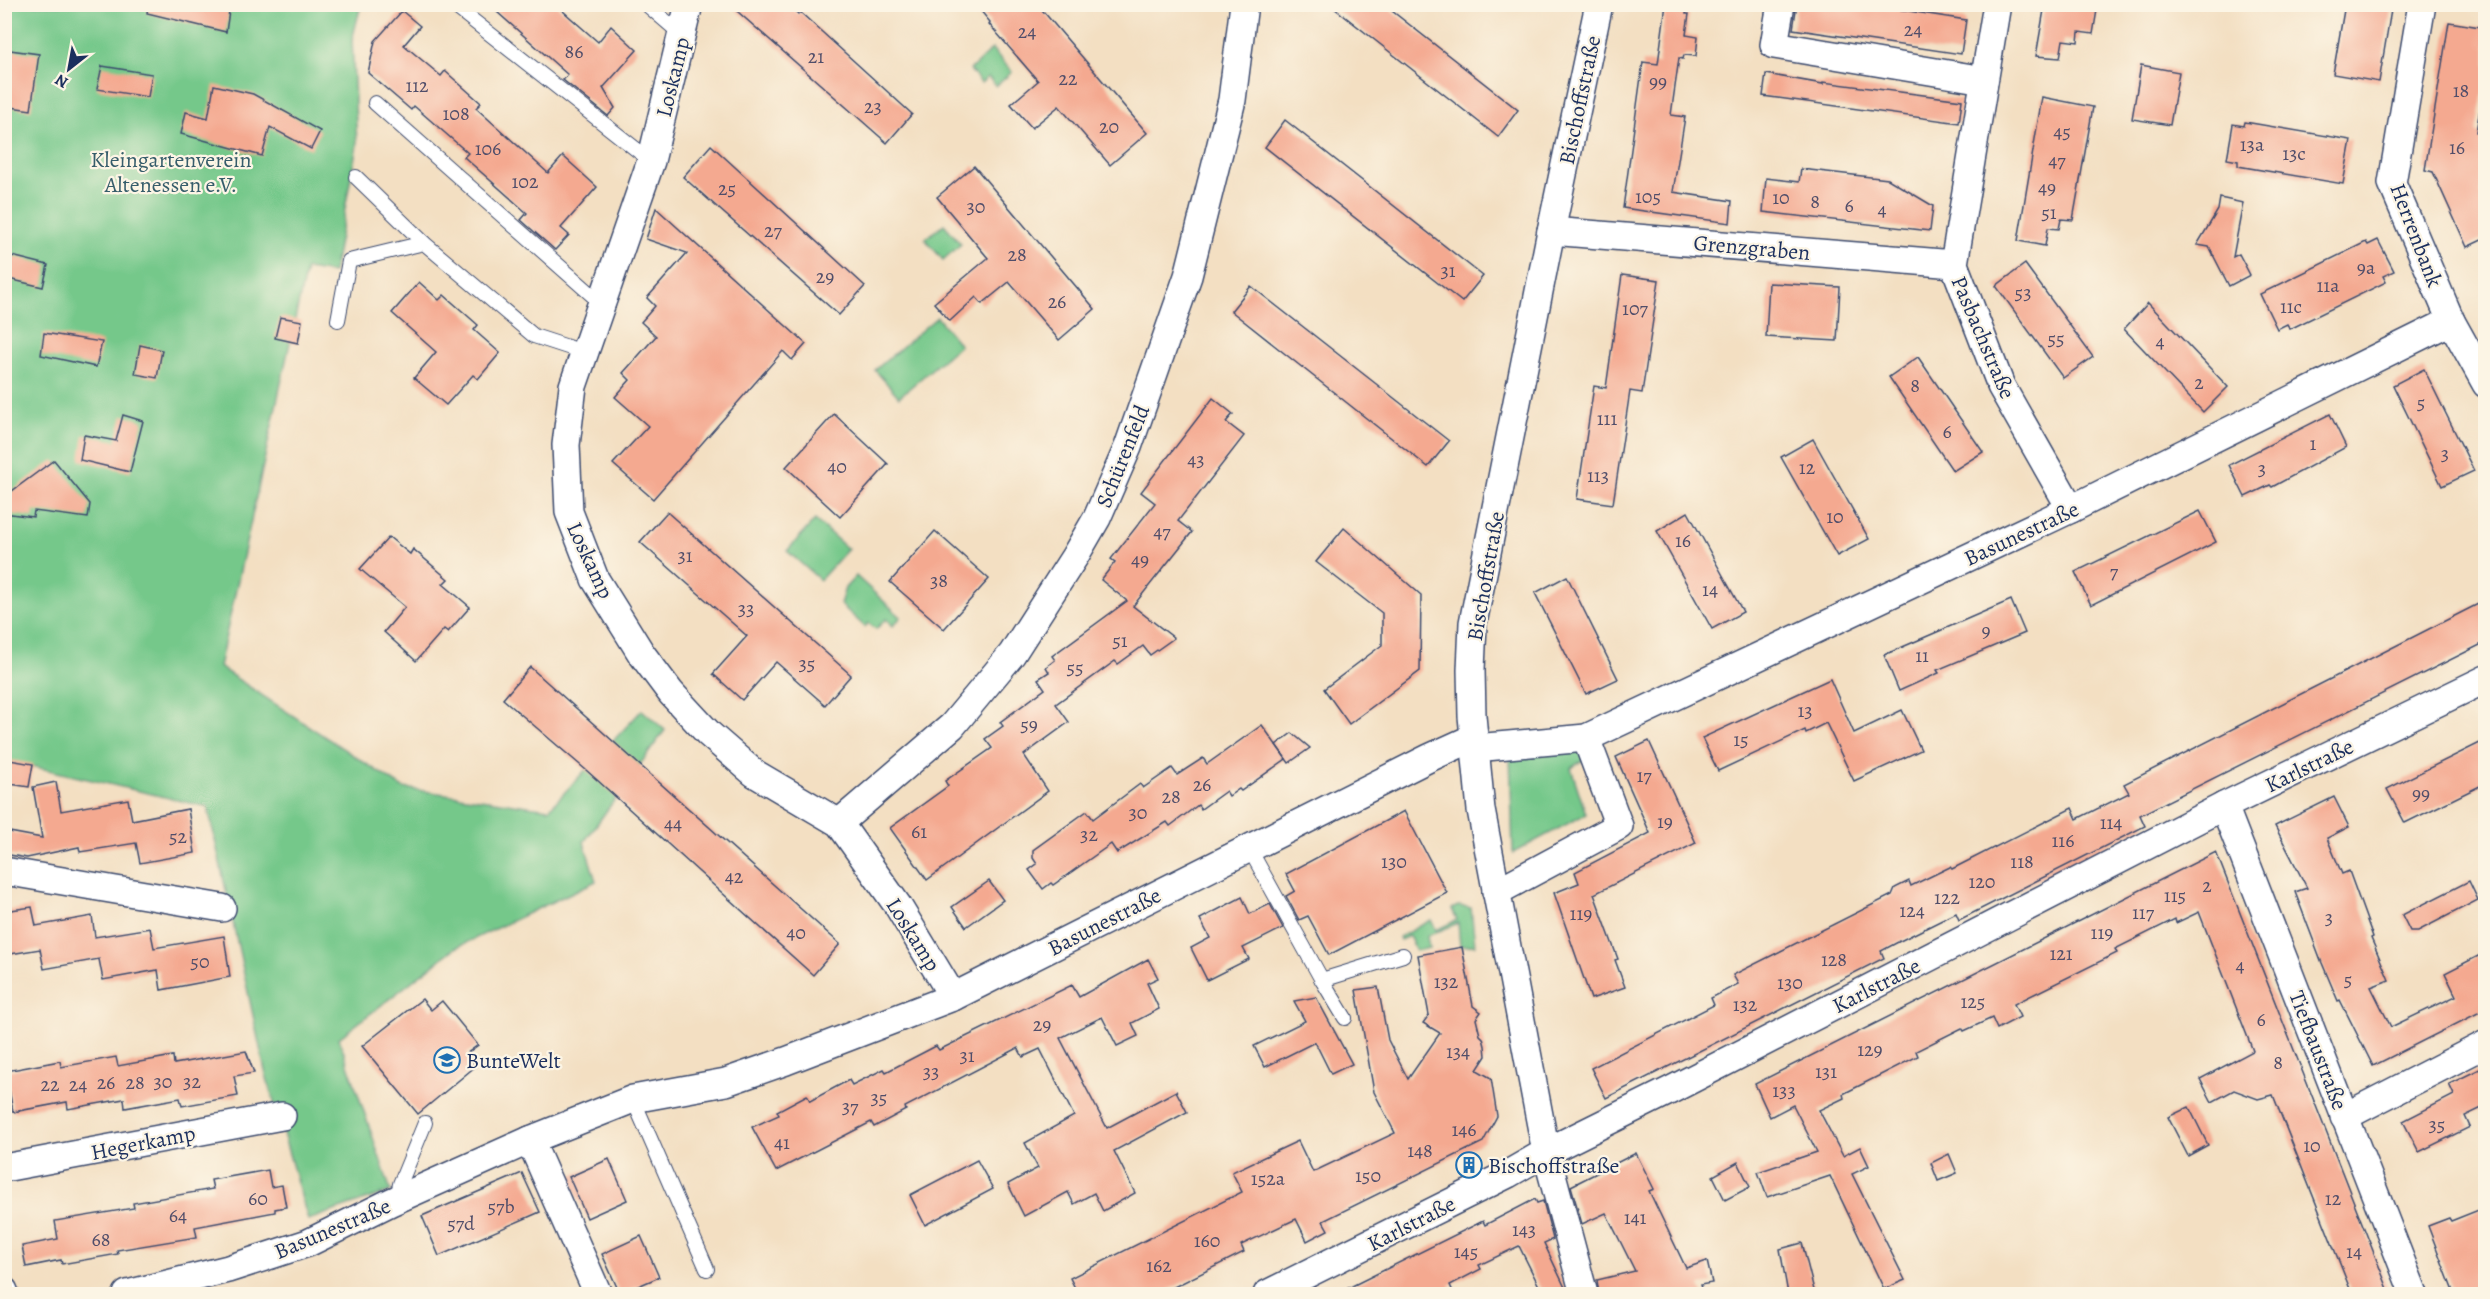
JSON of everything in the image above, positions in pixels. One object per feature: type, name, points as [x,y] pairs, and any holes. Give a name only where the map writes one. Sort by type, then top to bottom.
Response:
[{"type":"street","name":"Loskamp","points":[[690,4],[651,161],[600,302],[573,386],[566,445],[569,512],[595,579],[647,661],[671,693],[709,734],[754,773],[839,823],[898,906],[953,997]]},
{"type":"street","name":"Schürenfeld","points":[[839,823],[952,726],[1012,654],[1097,518],[1128,447],[1188,276],[1232,99],[1244,4]]},
{"type":"street","name":"Bischoffstraße","points":[[1584,1294],[1546,1152],[1481,810],[1474,743],[1471,670],[1473,622],[1599,4]]},
{"type":"street","points":[[1781,4],[1774,45],[1984,80]]},
{"type":"street","name":"Pasbachstraße","points":[[1997,4],[1954,264],[2001,386],[2071,509]]},
{"type":"street","name":"Herrenbank","points":[[2422,4],[2392,183],[2451,321],[2486,384]]},
{"type":"street","name":"Grenzgraben","points":[[1551,231],[1954,264]]},
{"type":"street","name":"Basunestraße","points":[[127,1294],[228,1269],[308,1243],[530,1140],[633,1099],[726,1082],[953,997],[1249,848],[1474,743],[1586,738],[2071,509],[2451,321]]},
{"type":"street","name":"Karlstraße","points":[[1267,1294],[1509,1174],[1546,1152],[2224,806],[2486,679]]},
{"type":"street","points":[[1496,892],[1619,826],[1586,738]]},
{"type":"street","name":"Tiefbaustraße","points":[[2224,806],[2414,1294]]},
{"type":"street","points":[[4,871],[222,908]]},
{"type":"street","points":[[2344,1117],[2486,1044]]},
{"type":"street","name":"Hegerkamp","points":[[4,1168],[282,1116]]},
{"type":"street","points":[[530,1140],[598,1294]]},
{"type":"lane","points":[[452,4],[651,161]]},
{"type":"lane","points":[[646,4],[682,35]]},
{"type":"lane","points":[[375,103],[600,302]]},
{"type":"lane","points":[[356,177],[424,243],[534,336],[583,352]]},
{"type":"lane","points":[[338,320],[350,261],[424,243]]},
{"type":"lane","points":[[1249,848],[1345,1018]]},
{"type":"lane","points":[[1322,980],[1403,955]]},
{"type":"lane","points":[[633,1099],[706,1269]]},
{"type":"lane","points":[[397,1200],[400,1184],[425,1123]]},
{"type":"green space","name":"Kleingartenverein Altenessen e.V.","points":[[5,5],[361,5],[352,40],[357,145],[333,273],[306,269],[219,667],[403,788],[549,809],[642,710],[665,730],[584,842],[596,881],[455,948],[339,1038],[391,1191],[308,1220],[265,1071],[208,807],[5,760]]},
{"type":"green space","points":[[992,49],[1012,72],[996,86],[988,77],[981,83],[970,70]]},
{"type":"green space","points":[[944,224],[961,244],[943,260],[925,239]]},
{"type":"green space","points":[[937,317],[960,345],[899,397],[875,370]]},
{"type":"green space","points":[[815,520],[848,549],[820,580],[787,551]]},
{"type":"green space","points":[[856,576],[901,617],[893,626],[886,619],[876,629],[868,623],[865,627],[840,604],[845,588]]},
{"type":"green space","points":[[1581,746],[1585,759],[1571,768],[1586,814],[1513,853],[1510,754]]},
{"type":"green space","points":[[1458,906],[1471,908],[1475,945],[1460,946],[1458,923],[1427,936],[1429,948],[1416,951],[1409,936],[1400,940],[1399,937],[1431,920],[1436,930],[1457,920],[1452,909]]},
{"type":"building","points":[[148,4],[230,4],[226,32],[147,13]]},
{"type":"building","points":[[488,4],[555,4],[598,42],[611,26],[637,50],[603,88],[615,108],[608,116],[563,80],[568,75]]},
{"type":"building","points":[[729,4],[788,4],[798,14],[800,12],[912,114],[887,143]]},
{"type":"building","points":[[975,4],[1037,4],[1147,133],[1110,165],[1059,106],[1032,128],[1011,104],[1038,81],[989,24],[990,22]]},
{"type":"building","points":[[1329,4],[1383,4],[1518,110],[1498,137]]},
{"type":"building","points":[[1666,4],[1687,4],[1686,14],[1689,14],[1686,35],[1698,37],[1696,56],[1684,55],[1683,59],[1679,58],[1671,115],[1685,117],[1673,192],[1732,201],[1730,223],[1623,208],[1643,62],[1658,64]]},
{"type":"building","points":[[1797,4],[1864,4],[1966,20],[1961,54],[1793,29]]},
{"type":"building","points":[[2045,4],[2098,4],[2093,34],[2079,32],[2078,42],[2063,40],[2060,58],[2036,56]]},
{"type":"building","points":[[2345,4],[2392,4],[2379,82],[2333,74]]},
{"type":"building","points":[[402,11],[420,26],[404,45],[441,76],[445,71],[481,103],[476,108],[548,173],[563,156],[597,187],[561,228],[569,235],[555,250],[521,220],[527,213],[464,157],[468,153],[414,106],[411,110],[368,73],[375,41]]},
{"type":"building","points":[[2449,22],[2486,28],[2486,75],[2476,132],[2486,134],[2486,164],[2480,193],[2486,194],[2486,238],[2467,247],[2433,172],[2425,170]]},
{"type":"building","points":[[10,50],[39,54],[31,110],[4,106],[4,88]]},
{"type":"building","points":[[2141,65],[2179,72],[2170,125],[2132,119]]},
{"type":"building","points":[[102,66],[152,74],[148,97],[97,89]]},
{"type":"building","points":[[1766,74],[1823,84],[1823,82],[1962,100],[1959,123],[1763,96]]},
{"type":"building","points":[[214,85],[253,94],[320,131],[311,149],[270,127],[262,156],[181,134],[186,112],[208,118]]},
{"type":"building","points":[[2042,97],[2093,107],[2073,220],[2061,219],[2059,229],[2048,228],[2045,246],[2018,241]]},
{"type":"building","points":[[1285,120],[1483,276],[1462,302],[1265,147]]},
{"type":"building","points":[[2245,122],[2351,140],[2343,184],[2238,166],[2238,161],[2227,159],[2233,124],[2244,126]]},
{"type":"building","points":[[711,145],[865,286],[839,315],[683,177]]},
{"type":"building","points":[[974,166],[1095,309],[1059,340],[1009,282],[982,304],[976,297],[950,321],[934,303],[988,258],[937,197]]},
{"type":"building","points":[[1801,169],[1888,179],[1933,206],[1930,231],[1763,212],[1766,178],[1799,182]]},
{"type":"building","points":[[2220,198],[2243,203],[2233,257],[2239,254],[2250,275],[2229,286],[2209,247],[2197,245],[2218,210]]},
{"type":"building","points":[[656,208],[806,344],[792,360],[783,351],[653,499],[613,464],[648,426],[615,397],[630,380],[623,373],[656,336],[641,322],[655,306],[647,298],[687,253],[646,239]]},
{"type":"building","points":[[2378,240],[2394,271],[2383,276],[2386,282],[2290,329],[2287,324],[2277,329],[2260,294],[2366,242],[2368,245]]},
{"type":"building","points":[[4,254],[48,265],[43,287],[4,278]]},
{"type":"building","points":[[2025,264],[2093,357],[2063,378],[1996,286]]},
{"type":"building","points":[[1622,275],[1659,280],[1642,393],[1630,391],[1613,504],[1577,499],[1594,386],[1606,388]]},
{"type":"building","points":[[419,282],[439,300],[444,295],[478,325],[474,330],[500,353],[478,379],[473,375],[446,405],[414,378],[436,352],[392,313]]},
{"type":"building","points":[[1769,283],[1840,287],[1837,341],[1766,337]]},
{"type":"building","points":[[1251,286],[1449,441],[1428,467],[1231,311]]},
{"type":"building","points":[[2148,303],[2228,387],[2203,412],[2124,329]]},
{"type":"building","points":[[280,317],[302,321],[298,343],[275,338]]},
{"type":"building","points":[[44,333],[102,342],[96,367],[41,355]]},
{"type":"building","points":[[140,345],[162,350],[157,378],[135,374]]},
{"type":"building","points":[[1918,357],[1983,452],[1953,471],[1889,377]]},
{"type":"building","points":[[2424,369],[2474,471],[2442,486],[2393,385]]},
{"type":"building","points":[[1213,398],[1233,414],[1226,422],[1244,436],[1178,521],[1192,532],[1133,606],[1174,638],[1150,655],[1143,646],[1118,664],[1115,661],[1056,704],[1069,722],[1024,755],[1048,791],[927,880],[890,828],[948,786],[945,781],[992,748],[985,739],[1003,726],[1000,722],[1045,689],[1038,679],[1049,672],[1046,667],[1055,660],[1052,656],[1127,601],[1101,580],[1115,562],[1111,559],[1155,503],[1141,492]]},
{"type":"building","points":[[834,414],[888,464],[840,517],[786,467]]},
{"type":"building","points":[[2330,414],[2346,447],[2272,487],[2270,485],[2245,497],[2229,465]]},
{"type":"building","points":[[123,415],[143,421],[130,472],[80,460],[84,435],[116,441]]},
{"type":"building","points":[[1813,439],[1869,539],[1837,556],[1781,457]]},
{"type":"building","points":[[54,460],[90,504],[88,518],[34,511],[33,517],[4,513],[4,497]]},
{"type":"building","points":[[2200,511],[2216,542],[2091,605],[2075,572]]},
{"type":"building","points":[[667,512],[851,675],[825,705],[776,662],[742,700],[713,674],[747,636],[640,542]]},
{"type":"building","points":[[1688,512],[1743,612],[1712,629],[1657,531]]},
{"type":"building","points":[[1344,528],[1421,595],[1420,671],[1349,724],[1324,689],[1382,645],[1382,613],[1316,562]]},
{"type":"building","points":[[935,531],[989,579],[944,629],[890,582]]},
{"type":"building","points":[[389,537],[410,554],[413,549],[448,579],[443,584],[470,607],[448,632],[444,629],[416,661],[384,632],[405,607],[360,569]]},
{"type":"building","points":[[1567,576],[1618,679],[1586,694],[1535,593]]},
{"type":"building","points":[[2011,600],[2025,633],[1937,670],[1939,673],[1899,691],[1884,655]]},
{"type":"building","points":[[2486,600],[2486,642],[2140,815],[2145,826],[1959,920],[1956,913],[1902,940],[1881,951],[1884,958],[1606,1098],[1591,1068],[1714,1005],[1711,998],[1738,984],[1733,975],[1892,895],[1895,888],[1909,881],[1911,886],[1950,867],[1952,869],[2072,808],[2077,819],[2129,793],[2124,784]]},
{"type":"building","points":[[530,667],[840,944],[813,975],[586,770],[503,699]]},
{"type":"building","points":[[1830,679],[1854,733],[1902,710],[1921,750],[1854,781],[1826,723],[1806,733],[1805,730],[1718,771],[1702,738]]},
{"type":"building","points":[[1262,725],[1286,759],[1241,791],[1239,789],[1229,796],[1226,791],[1201,809],[1198,805],[1170,826],[1167,822],[1117,853],[1111,844],[1053,885],[1051,883],[1043,889],[1029,870],[1037,864],[1033,858],[1033,850],[1087,811],[1093,819],[1140,784],[1143,788],[1172,768],[1177,775],[1203,758],[1207,764]]},
{"type":"building","points":[[1292,733],[1310,748],[1289,763],[1276,745]]},
{"type":"building","points":[[2486,740],[2486,783],[2405,823],[2387,789]]},
{"type":"building","points":[[1649,741],[1696,843],[1594,894],[1618,959],[1615,960],[1625,987],[1591,999],[1554,893],[1579,883],[1575,872],[1650,833],[1616,757]]},
{"type":"building","points":[[4,759],[33,764],[29,787],[4,783]]},
{"type":"building","points":[[56,782],[61,811],[128,799],[132,820],[188,809],[195,853],[140,863],[136,843],[80,852],[79,847],[27,858],[4,854],[4,831],[42,838],[33,787]]},
{"type":"building","points":[[2334,797],[2349,827],[2327,838],[2342,874],[2349,871],[2373,937],[2371,938],[2389,980],[2371,987],[2391,1027],[2456,996],[2445,973],[2486,952],[2486,1009],[2373,1066],[2340,1000],[2338,1001],[2322,963],[2295,892],[2307,888],[2275,826]]},
{"type":"building","points":[[1404,811],[1447,893],[1329,955],[1308,916],[1299,920],[1286,896],[1295,891],[1286,874]]},
{"type":"building","points":[[2216,852],[2390,1294],[2352,1294],[2273,1095],[2258,1099],[2234,1090],[2212,1102],[2200,1079],[2253,1051],[2199,912],[2176,923],[2175,919],[2115,949],[2117,953],[2014,1004],[2020,1017],[1997,1029],[1992,1018],[1964,1031],[1962,1028],[1916,1051],[1918,1056],[1843,1094],[1844,1098],[1819,1110],[1843,1156],[1860,1147],[1869,1166],[1852,1174],[1905,1280],[1884,1289],[1830,1176],[1767,1197],[1758,1172],[1817,1152],[1793,1105],[1770,1117],[1755,1084]]},
{"type":"building","points":[[989,881],[1003,900],[966,927],[952,907]]},
{"type":"building","points":[[2469,881],[2478,900],[2418,931],[2410,931],[2402,915]]},
{"type":"building","points":[[1242,897],[1250,914],[1270,904],[1283,928],[1243,948],[1249,959],[1207,980],[1191,948],[1210,938],[1200,919]]},
{"type":"building","points":[[32,907],[36,926],[92,916],[95,937],[150,928],[154,948],[224,936],[230,977],[161,990],[158,970],[103,980],[99,959],[44,969],[40,949],[4,955],[4,911]]},
{"type":"building","points":[[1462,947],[1473,1006],[1481,1012],[1476,1019],[1483,1038],[1486,1056],[1477,1070],[1491,1078],[1497,1116],[1483,1142],[1323,1221],[1328,1230],[1307,1241],[1296,1219],[1241,1245],[1244,1252],[1160,1294],[1078,1294],[1070,1278],[1242,1192],[1232,1172],[1298,1141],[1313,1172],[1395,1133],[1374,1092],[1356,990],[1378,987],[1388,1040],[1408,1079],[1440,1033],[1423,1023],[1429,1015],[1418,955]]},
{"type":"building","points":[[1148,959],[1158,978],[1147,983],[1159,1009],[1132,1023],[1138,1036],[1117,1046],[1102,1017],[1060,1038],[1107,1128],[1176,1091],[1187,1112],[1114,1151],[1135,1193],[1103,1211],[1094,1193],[1074,1204],[1068,1192],[1024,1216],[1008,1184],[1038,1168],[1025,1143],[1074,1116],[1040,1049],[1023,1057],[1018,1048],[905,1107],[906,1110],[874,1127],[871,1122],[776,1171],[752,1127],[779,1115],[777,1111],[807,1095],[810,1101],[849,1080],[852,1085],[884,1069],[886,1072],[936,1046],[939,1050],[1072,985],[1079,997]]},
{"type":"building","points":[[1316,997],[1352,1064],[1331,1074],[1315,1042],[1265,1067],[1254,1046],[1305,1021],[1294,1001]]},
{"type":"building","name":"BunteWelt","points":[[422,999],[431,1010],[442,1001],[478,1045],[466,1054],[476,1066],[418,1114],[362,1046]]},
{"type":"building","points":[[246,1051],[254,1073],[234,1076],[238,1096],[182,1106],[180,1098],[125,1108],[124,1099],[68,1109],[67,1102],[13,1112],[6,1071],[60,1061],[61,1067],[116,1057],[118,1066],[173,1056],[174,1064]]},
{"type":"building","points":[[2486,1066],[2486,1106],[2465,1116],[2470,1127],[2419,1152],[2403,1121],[2454,1095],[2449,1084]]},
{"type":"building","points":[[2189,1107],[2208,1145],[2188,1156],[2168,1117]]},
{"type":"building","points":[[1636,1153],[1654,1189],[1649,1191],[1686,1268],[1707,1261],[1712,1283],[1700,1285],[1703,1294],[1599,1294],[1597,1280],[1635,1271],[1606,1213],[1582,1224],[1571,1186]]},
{"type":"building","points":[[1949,1154],[1957,1173],[1938,1181],[1931,1163]]},
{"type":"building","points":[[609,1159],[627,1200],[587,1218],[569,1177]]},
{"type":"building","points":[[977,1160],[993,1189],[925,1225],[910,1195]]},
{"type":"building","points":[[1738,1162],[1750,1187],[1725,1200],[1713,1176]]},
{"type":"building","points":[[268,1170],[271,1187],[282,1185],[286,1207],[275,1209],[275,1212],[195,1227],[197,1237],[117,1250],[118,1254],[62,1264],[61,1260],[26,1267],[22,1246],[58,1239],[55,1221],[134,1208],[133,1203],[213,1189],[211,1180]]},
{"type":"building","points":[[522,1173],[540,1212],[439,1256],[422,1216]]},
{"type":"building","points":[[1535,1199],[1537,1203],[1543,1201],[1553,1239],[1544,1243],[1568,1294],[1543,1294],[1519,1246],[1479,1265],[1481,1269],[1450,1285],[1454,1294],[1336,1294],[1483,1221],[1485,1225]]},
{"type":"building","points":[[2486,1207],[2486,1294],[2454,1294],[2428,1226],[2449,1218],[2451,1221]]},
{"type":"building","points":[[641,1236],[659,1277],[620,1294],[602,1254]]},
{"type":"building","points":[[1802,1243],[1815,1294],[1788,1294],[1780,1249]]},
{"type":"place","name":"BunteWelt","points":[[447,1060]]},
{"type":"place","name":"Bischoffstraße","points":[[1469,1165]]}]
